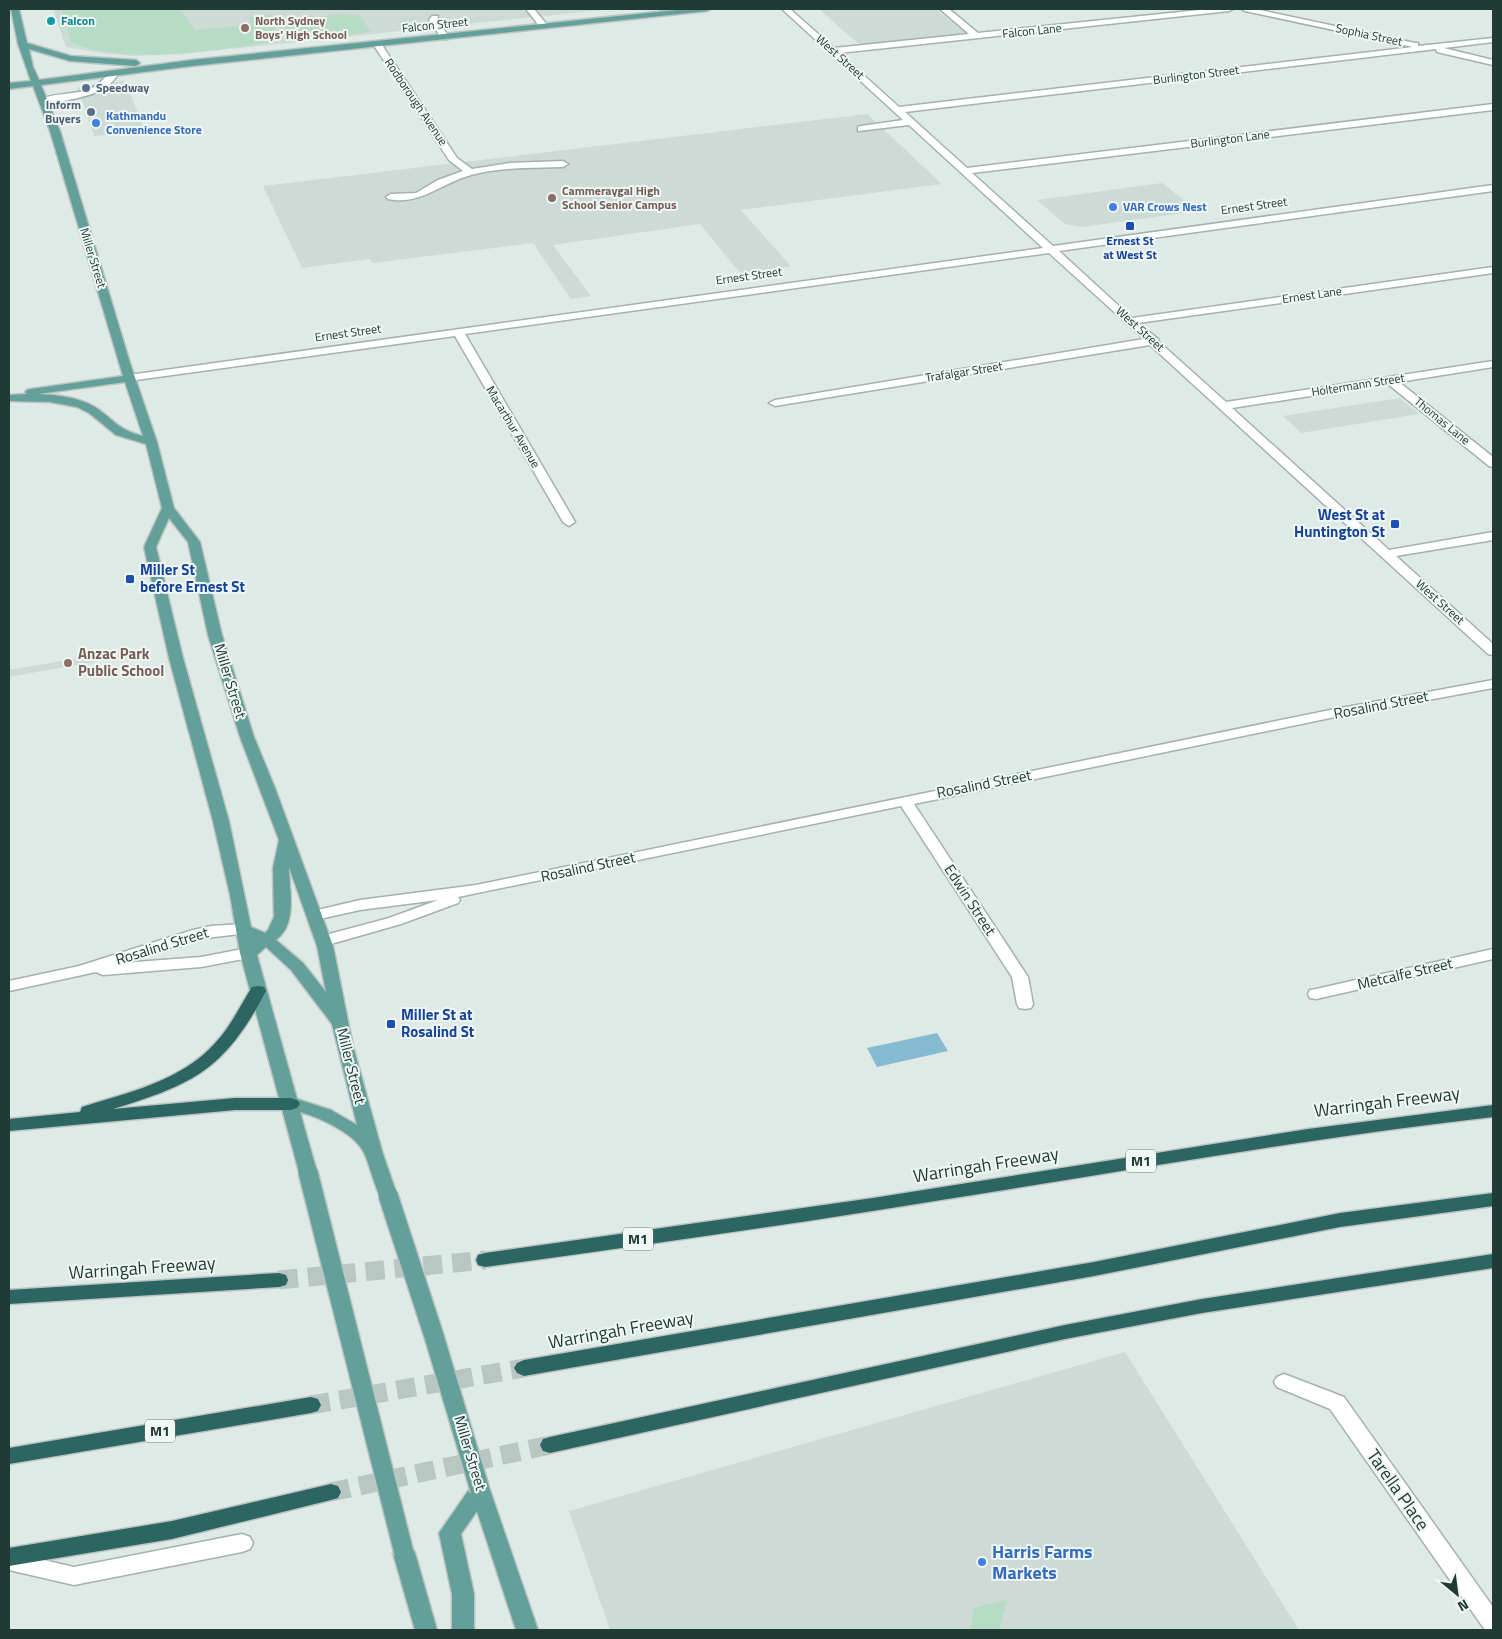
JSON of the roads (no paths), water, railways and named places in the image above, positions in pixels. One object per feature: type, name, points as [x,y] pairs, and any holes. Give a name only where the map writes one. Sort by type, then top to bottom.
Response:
[{"type":"highway","points":[[62,1120],[137,1095],[194,1070],[217,1052],[258,991]]},
{"type":"highway","points":[[9,1125],[235,1104],[290,1104]]},
{"type":"highway","name":"Warringah Freeway","points":[[485,1260],[791,1218],[1368,1125],[1493,1111]]},
{"type":"highway","name":"Warringah Freeway","points":[[524,1368],[1094,1269],[1340,1220],[1493,1199]]},
{"type":"highway","points":[[550,1444],[1065,1332],[1202,1306],[1493,1261]]},
{"type":"highway","name":"Warringah Freeway","points":[[9,1297],[279,1280]]},
{"type":"highway","name":"M1","points":[[9,1456],[310,1405]]},
{"type":"highway","points":[[9,1559],[172,1530],[331,1492]]},
{"type":"main road","points":[[9,17],[15,9]]},
{"type":"main road","name":"Miller Street","points":[[15,9],[22,44],[55,131],[129,378],[151,442],[168,508],[194,542],[215,636],[247,737],[324,941],[346,1052],[375,1157],[434,1336],[480,1490],[527,1630]]},
{"type":"main road","name":"Falcon Street","points":[[9,78],[34,79],[115,73],[192,63],[707,9]]},
{"type":"main road","points":[[22,44],[70,58],[86,60],[125,63],[192,63]]},
{"type":"main road","name":"Falcon Street","points":[[9,86],[34,79],[150,66],[166,66]]},
{"type":"main road","name":"Ernest Street","points":[[9,397],[129,378]]},
{"type":"main road","points":[[9,397],[38,398],[79,405],[90,409],[111,428],[151,442]]},
{"type":"main road","points":[[168,508],[150,547],[176,658],[221,821],[248,953],[308,1172],[404,1552],[426,1630]]},
{"type":"main road","points":[[248,953],[268,940],[282,917],[281,868],[286,840]]},
{"type":"main road","points":[[243,929],[268,940],[301,968],[341,1025]]},
{"type":"main road","points":[[290,1104],[310,1108],[343,1123],[357,1132],[375,1157]]},
{"type":"main road","points":[[463,1630],[465,1620],[462,1595],[450,1533],[480,1490]]},
{"type":"street","points":[[530,9],[544,26]]},
{"type":"street","name":"West Street","points":[[786,9],[1493,651]]},
{"type":"street","points":[[944,9],[977,37]]},
{"type":"street","name":"Falcon Lane","points":[[834,51],[1229,9]]},
{"type":"street","name":"Sophia Street","points":[[1245,9],[1493,62]]},
{"type":"street","points":[[435,18],[433,20],[445,37]]},
{"type":"street","name":"Burlington Street","points":[[899,110],[1493,40]]},
{"type":"street","name":"Rodborough Avenue","points":[[377,44],[454,160],[470,172]]},
{"type":"street","points":[[44,100],[74,96],[97,89],[110,82],[115,73]]},
{"type":"street","name":"Burlington Lane","points":[[966,172],[1493,107]]},
{"type":"street","points":[[861,129],[912,122]]},
{"type":"street","points":[[391,197],[418,196],[441,182],[470,172],[520,165],[563,164]]},
{"type":"street","name":"Ernest Street","points":[[129,378],[1050,248],[1493,188]]},
{"type":"street","name":"Ernest Lane","points":[[1131,321],[1493,270]]},
{"type":"street","name":"Macarthur Avenue","points":[[458,331],[569,522]]},
{"type":"street","name":"Trafalgar Street","points":[[775,403],[1154,342]]},
{"type":"street","name":"Holtermann Street","points":[[1223,406],[1493,364]]},
{"type":"street","name":"Thomas Lane","points":[[1390,380],[1493,463]]},
{"type":"street","points":[[1386,554],[1493,536]]},
{"type":"street","name":"Rosalind Street","points":[[315,915],[360,905],[476,890],[1320,716],[1493,684]]},
{"type":"street","name":"Edwin Street","points":[[905,801],[1020,977],[1025,1004]]},
{"type":"street","name":"Rosalind Street","points":[[324,941],[395,921],[476,890]]},
{"type":"street","name":"Rosalind Street","points":[[9,986],[82,971],[193,935],[211,931],[243,929]]},
{"type":"street","name":"Rosalind Street","points":[[82,971],[201,962],[248,953]]},
{"type":"street","name":"Metcalfe Street","points":[[1316,994],[1493,954]]},
{"type":"street","name":"Tarella Place","points":[[1284,1382],[1337,1403],[1493,1624]]},
{"type":"street","points":[[9,1559],[74,1576],[242,1543]]},
{"type":"water","points":[[937,1033],[948,1051],[877,1067],[867,1048]]},
{"type":"tunnel","points":[[279,1280],[485,1260]]},
{"type":"tunnel","points":[[311,1405],[524,1368]]},
{"type":"tunnel","points":[[331,1492],[550,1445]]},
{"type":"place","name":"Falcon","points":[[51,21]]},
{"type":"place","name":"North Sydney Boys' High School","points":[[245,28]]},
{"type":"place","name":"Speedway","points":[[86,88]]},
{"type":"place","name":"Inform Buyers","points":[[91,112]]},
{"type":"place","name":"Kathmandu Convenience Store","points":[[96,123]]},
{"type":"place","name":"Cammeraygal High School Senior Campus","points":[[552,198]]},
{"type":"place","name":"VAR Crows Nest","points":[[1113,207]]},
{"type":"place","name":"Ernest St at West St","points":[[1130,226]]},
{"type":"place","name":"West St at Huntington St","points":[[1395,524]]},
{"type":"place","name":"Miller St before Ernest St","points":[[130,579]]},
{"type":"place","name":"Anzac Park Public School","points":[[68,663]]},
{"type":"place","name":"Miller St at Rosalind St","points":[[391,1024]]},
{"type":"place","name":"Harris Farms Markets","points":[[982,1562]]}]
